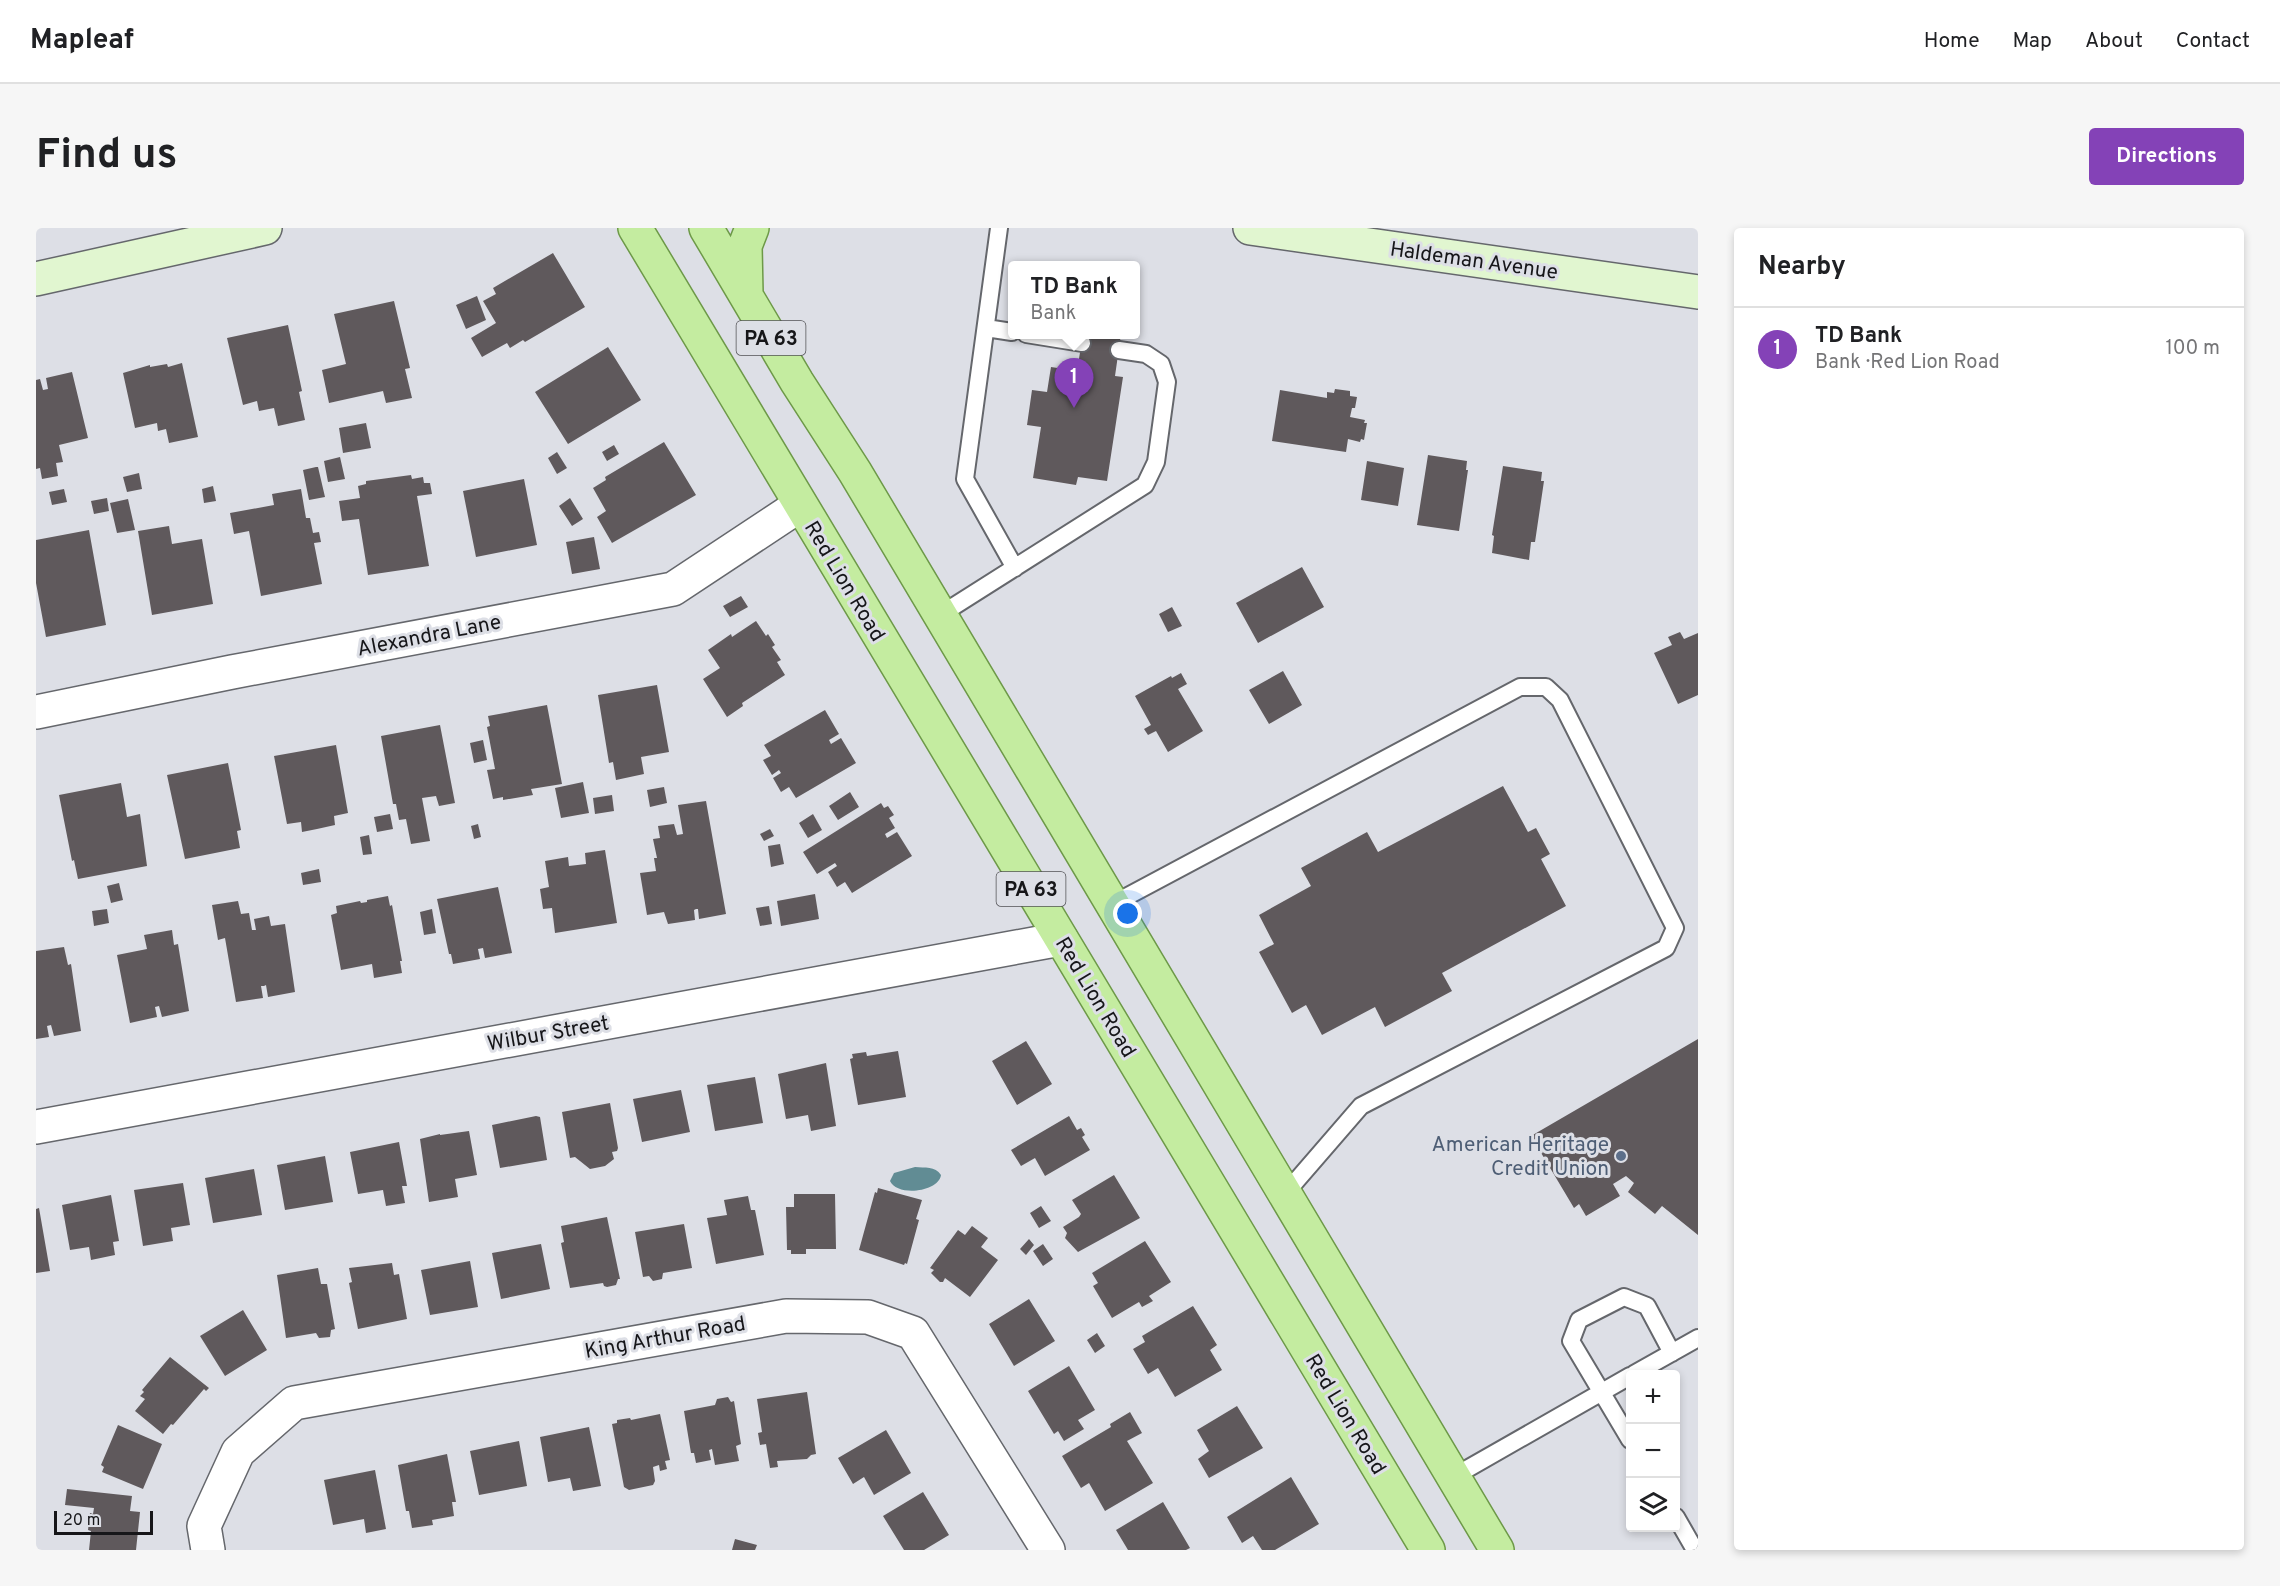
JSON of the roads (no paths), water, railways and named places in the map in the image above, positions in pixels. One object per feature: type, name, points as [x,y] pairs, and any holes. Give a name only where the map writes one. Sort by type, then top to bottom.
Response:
[{"type":"main road","points":[[36,279],[265,228]]},
{"type":"main road","name":"Red Lion Road","points":[[635,228],[1428,1550]]},
{"type":"main road","name":"PA 63","points":[[706,228],[797,382],[855,472],[1497,1550]]},
{"type":"main road","points":[[746,294],[745,246],[752,228]]},
{"type":"main road","name":"Haldeman Avenue","points":[[1250,228],[1698,292]]},
{"type":"street","name":"Alexandra Lane","points":[[36,712],[232,672],[674,589],[800,505]]},
{"type":"street","name":"Wilbur Street","points":[[36,1126],[1061,939]]},
{"type":"street","name":"King Arthur Road","points":[[208,1550],[204,1526],[238,1452],[294,1403],[786,1316],[868,1317],[913,1333],[1048,1550]]},
{"type":"lane","points":[[999,228],[965,478],[1015,568]]},
{"type":"lane","points":[[986,328],[1008,331]]},
{"type":"lane","points":[[1057,339],[1082,343]]},
{"type":"lane","points":[[940,615],[1145,485],[1156,462],[1167,382],[1161,364],[1146,354],[1119,350]]},
{"type":"lane","points":[[1111,905],[1520,687],[1546,687],[1560,700],[1675,928],[1666,948],[1361,1106],[1284,1195]]},
{"type":"lane","points":[[1626,1433],[1571,1341],[1579,1320],[1624,1297],[1647,1306],[1672,1353]]},
{"type":"lane","points":[[1641,1370],[1698,1338]]},
{"type":"lane","points":[[1453,1477],[1626,1378]]},
{"type":"lane","points":[[1680,1524],[1695,1550]]},
{"type":"water","points":[[915,1167],[936,1170],[941,1175],[939,1181],[926,1189],[909,1191],[894,1186],[890,1181],[894,1173]]},
{"type":"place","name":"TD Bank","points":[[1074,408]]},
{"type":"place","name":"American Heritage Credit Union","points":[[1621,1156]]}]
